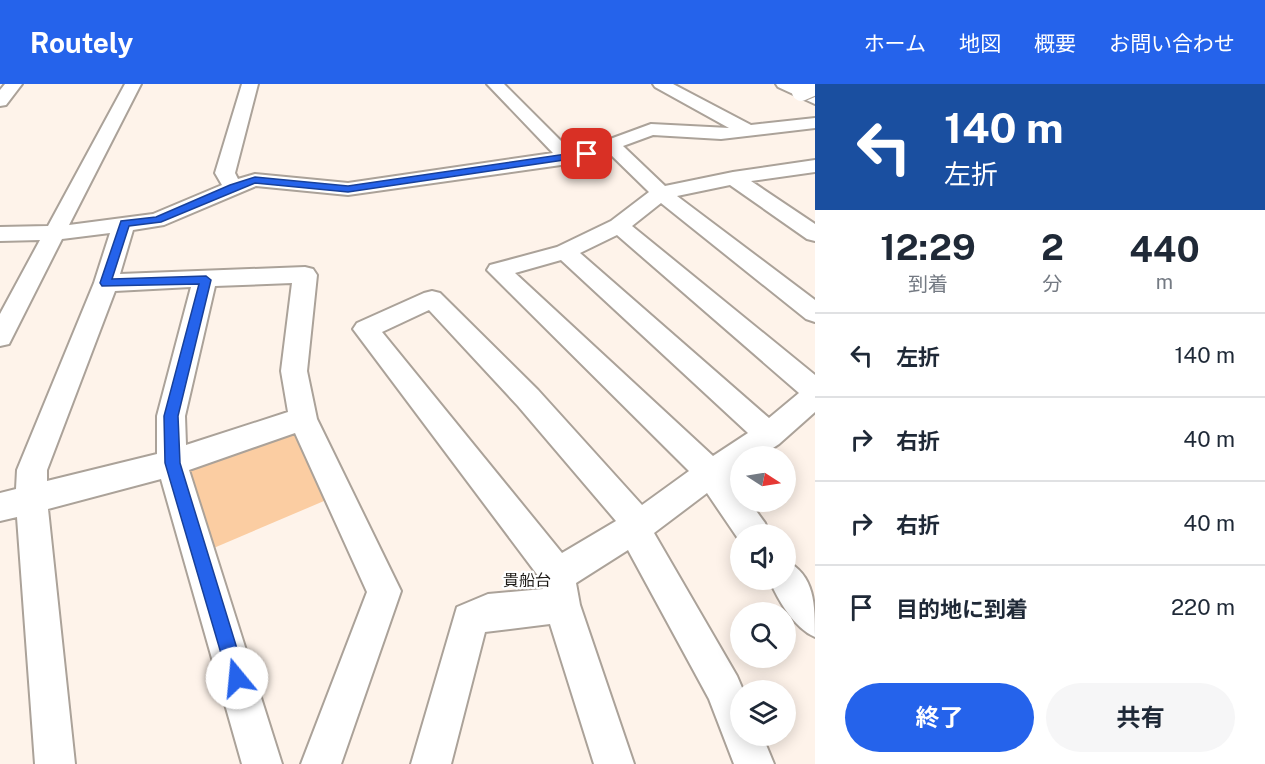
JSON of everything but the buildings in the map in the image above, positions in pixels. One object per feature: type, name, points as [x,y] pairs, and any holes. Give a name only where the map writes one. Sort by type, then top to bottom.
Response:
[{"type":"street","points":[[0,101],[14,84]]},
{"type":"street","points":[[0,337],[133,84]]},
{"type":"street","points":[[233,187],[225,173],[250,84]]},
{"type":"street","points":[[495,84],[568,158]]},
{"type":"street","points":[[661,84],[749,131]]},
{"type":"street","points":[[784,84],[810,92]]},
{"type":"street","points":[[0,234],[54,232],[158,220],[233,187],[255,180],[348,189],[568,158],[612,146],[636,133],[651,129],[721,134],[815,123]]},
{"type":"street","points":[[612,146],[661,193],[815,313]]},
{"type":"street","points":[[747,524],[711,473],[498,270],[565,252],[619,226],[661,193],[733,178],[812,169]]},
{"type":"street","points":[[733,178],[815,234]]},
{"type":"street","points":[[55,764],[32,498],[33,470],[106,283],[124,223]]},
{"type":"street","points":[[619,226],[815,391]]},
{"type":"street","points":[[565,252],[769,435]]},
{"type":"street","points":[[106,283],[305,275],[294,371],[303,419],[384,591],[321,764]]},
{"type":"street","points":[[206,280],[171,416],[172,463],[262,764]]},
{"type":"street","points":[[614,764],[560,590],[366,329],[432,299],[528,398],[636,527],[730,704]]},
{"type":"street","points":[[431,764],[470,620],[488,612],[560,590],[636,527],[769,435],[815,396]]},
{"type":"street","points":[[0,507],[172,463],[303,419]]},
{"type":"street","points":[[794,590],[815,619]]},
{"type":"street","points":[[747,746],[754,764]]},
{"type":"shaded area","points":[[299,431],[331,498],[209,550],[187,466]]},
{"type":"railway","points":[[802,84],[815,90]]},
{"type":"district","name":"貴船台","points":[[527,580]]},
{"type":"route","points":[[237,678],[172,463],[171,416],[206,280],[106,283],[124,223],[158,220],[233,187],[255,180],[348,189],[587,154]]}]
